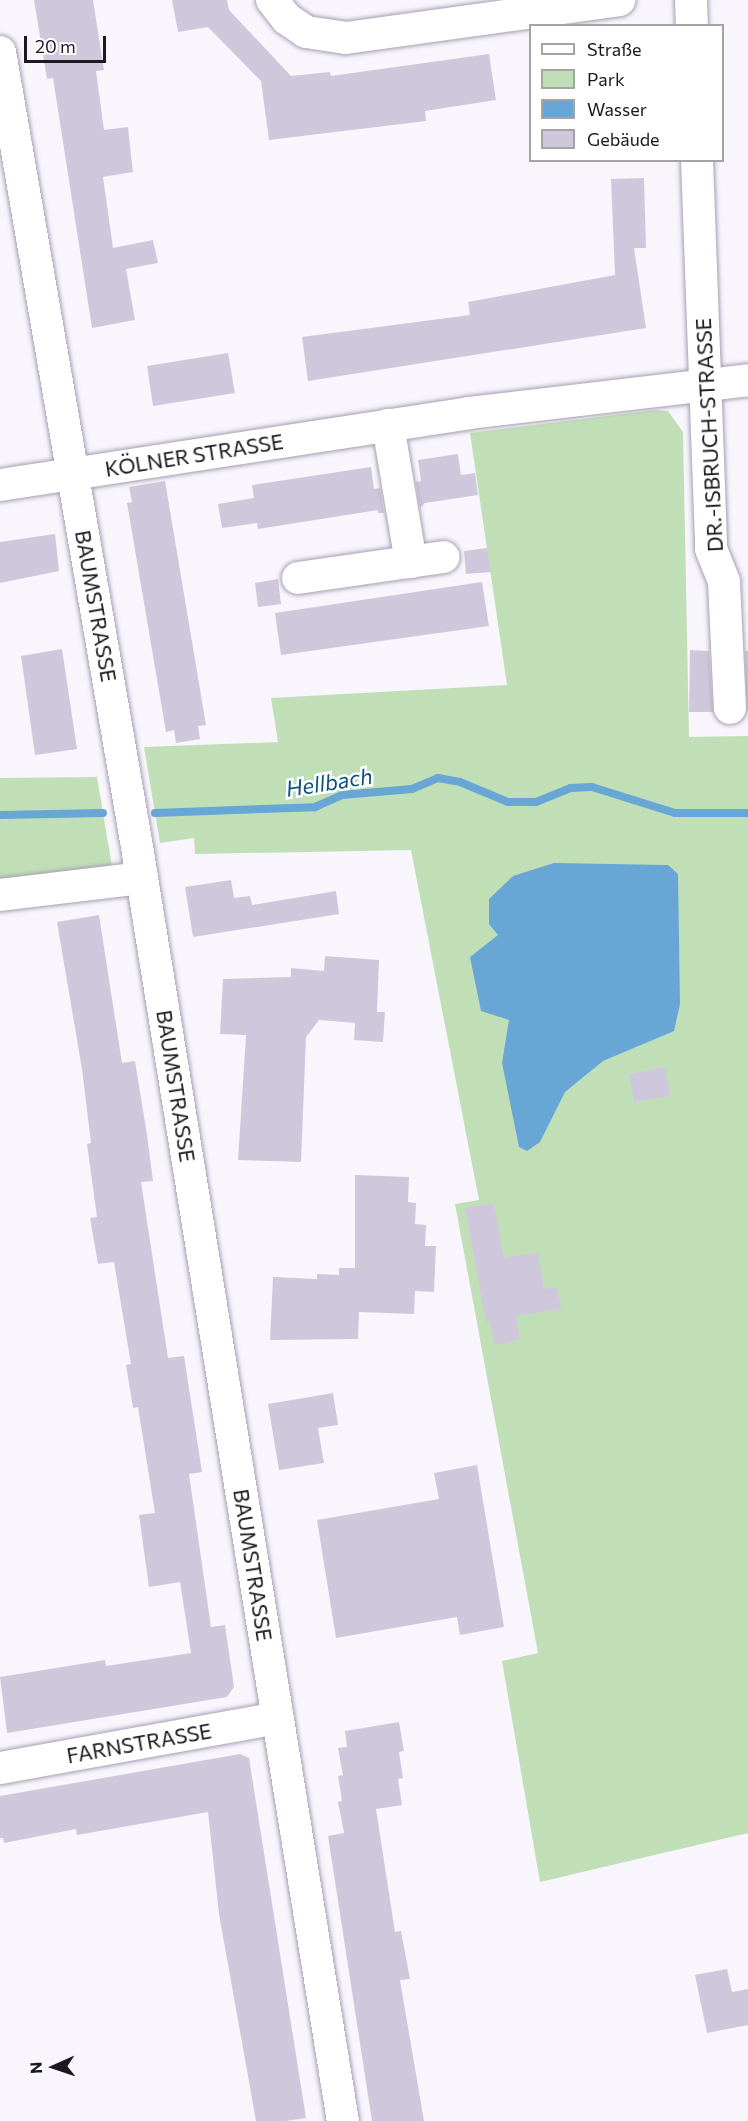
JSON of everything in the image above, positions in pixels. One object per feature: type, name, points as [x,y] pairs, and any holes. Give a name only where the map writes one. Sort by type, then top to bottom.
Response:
[{"type":"street","points":[[272,0],[287,19],[306,32],[346,38],[619,0]]},
{"type":"street","points":[[691,0],[692,24]]},
{"type":"street","name":"BAUMSTRASSE","points":[[0,52],[142,878],[343,2121]]},
{"type":"street","name":"DR.-ISBRUCH-STRASSE","points":[[697,162],[711,549],[723,582],[730,708]]},
{"type":"street","name":"KÖLNER STRASSE","points":[[0,484],[388,425],[704,383],[748,380]]},
{"type":"street","points":[[388,425],[411,562]]},
{"type":"street","points":[[297,578],[443,557]]},
{"type":"street","points":[[0,895],[142,878]]},
{"type":"street","name":"FARNSTRASSE","points":[[0,1767],[278,1718]]},
{"type":"green space","points":[[655,410],[668,411],[683,432],[689,737],[748,736],[748,1833],[540,1882],[502,1661],[538,1653],[455,1204],[479,1200],[411,850],[195,854],[194,838],[160,843],[144,747],[278,742],[271,698],[507,685],[470,433]]},
{"type":"green space","points":[[97,777],[112,867],[0,880],[0,778]]},
{"type":"water","points":[[554,863],[668,865],[678,874],[680,1004],[674,1031],[603,1061],[565,1092],[540,1142],[527,1151],[519,1147],[502,1063],[509,1020],[481,1011],[470,957],[498,935],[489,924],[489,899],[513,876]]},
{"type":"building","points":[[34,0],[93,0],[104,70],[96,71],[104,130],[128,127],[133,172],[103,177],[113,248],[153,240],[158,263],[126,269],[135,320],[92,328],[53,78],[47,79]]},
{"type":"building","points":[[172,0],[227,0],[229,10],[291,76],[330,72],[331,76],[489,54],[496,100],[425,111],[426,121],[269,140],[261,81],[208,27],[178,32]]},
{"type":"building","points":[[644,178],[646,248],[634,248],[646,328],[308,381],[302,337],[470,315],[468,302],[615,275],[611,179]]},
{"type":"building","points":[[228,353],[235,393],[153,406],[147,366]]},
{"type":"building","points":[[458,454],[461,475],[475,473],[478,495],[425,503],[420,508],[416,482],[421,481],[418,460]]},
{"type":"building","points":[[371,467],[374,489],[380,488],[384,513],[378,513],[378,510],[258,529],[257,523],[222,528],[218,504],[254,498],[252,485]]},
{"type":"building","points":[[165,481],[206,725],[198,726],[200,739],[176,743],[174,730],[166,732],[127,503],[132,502],[129,487]]},
{"type":"building","points":[[55,534],[59,571],[0,583],[0,542]]},
{"type":"building","points":[[487,548],[491,572],[466,574],[464,551]]},
{"type":"building","points":[[278,579],[281,604],[258,607],[255,583]]},
{"type":"building","points":[[482,582],[489,626],[281,655],[275,613]]},
{"type":"building","points":[[62,649],[77,749],[35,755],[21,656]]},
{"type":"building","points":[[690,650],[709,651],[713,712],[689,712]]},
{"type":"building","points":[[745,651],[748,651],[748,711],[747,711]]},
{"type":"building","points":[[231,880],[234,898],[250,896],[252,905],[336,891],[339,914],[193,937],[185,887]]},
{"type":"building","points":[[99,915],[122,1063],[135,1061],[147,1135],[153,1181],[141,1182],[168,1358],[184,1356],[202,1472],[189,1474],[211,1627],[225,1625],[234,1687],[227,1697],[7,1733],[0,1677],[105,1660],[106,1666],[191,1653],[180,1582],[149,1587],[139,1515],[155,1513],[138,1407],[133,1408],[126,1365],[131,1364],[114,1262],[98,1264],[90,1218],[97,1217],[87,1144],[91,1143],[82,1069],[57,922]]},
{"type":"building","points":[[325,956],[379,960],[377,1012],[385,1012],[383,1042],[354,1040],[355,1023],[319,1020],[306,1037],[301,1162],[238,1160],[246,1035],[220,1034],[223,979],[291,977],[291,968],[324,971]]},
{"type":"building","points":[[665,1067],[670,1096],[634,1102],[629,1074]]},
{"type":"building","points":[[355,1175],[409,1177],[408,1202],[416,1203],[415,1224],[426,1225],[425,1246],[436,1246],[434,1292],[415,1291],[414,1314],[359,1312],[358,1339],[270,1340],[273,1277],[317,1279],[317,1274],[339,1275],[339,1268],[355,1268]]},
{"type":"building","points":[[494,1203],[504,1258],[538,1252],[544,1289],[557,1287],[561,1309],[516,1316],[520,1340],[494,1345],[490,1321],[486,1322],[465,1208]]},
{"type":"building","points":[[333,1393],[338,1425],[318,1428],[324,1463],[279,1470],[268,1404]]},
{"type":"building","points":[[477,1465],[504,1627],[460,1635],[457,1617],[336,1638],[317,1520],[439,1499],[434,1473]]},
{"type":"building","points":[[399,1722],[404,1751],[399,1752],[403,1778],[398,1779],[402,1805],[376,1809],[395,1932],[401,1931],[410,1979],[400,1980],[424,2121],[372,2121],[328,1836],[344,1833],[338,1802],[342,1801],[338,1776],[343,1775],[338,1748],[347,1747],[345,1731]]},
{"type":"building","points":[[240,1754],[249,1758],[306,2118],[256,2121],[219,1914],[208,1812],[77,1835],[76,1829],[4,1843],[3,1838],[0,1838],[0,1796]]},
{"type":"building","points":[[727,1969],[732,1992],[748,1989],[748,2025],[707,2033],[695,1975]]},
{"type":"waterway","name":"Hellbach","points":[[155,813],[315,807],[342,795],[412,789],[438,778],[460,782],[508,802],[536,802],[571,788],[592,787],[675,813],[748,813]]},
{"type":"waterway","name":"Hellbach","points":[[0,815],[103,813]]}]
